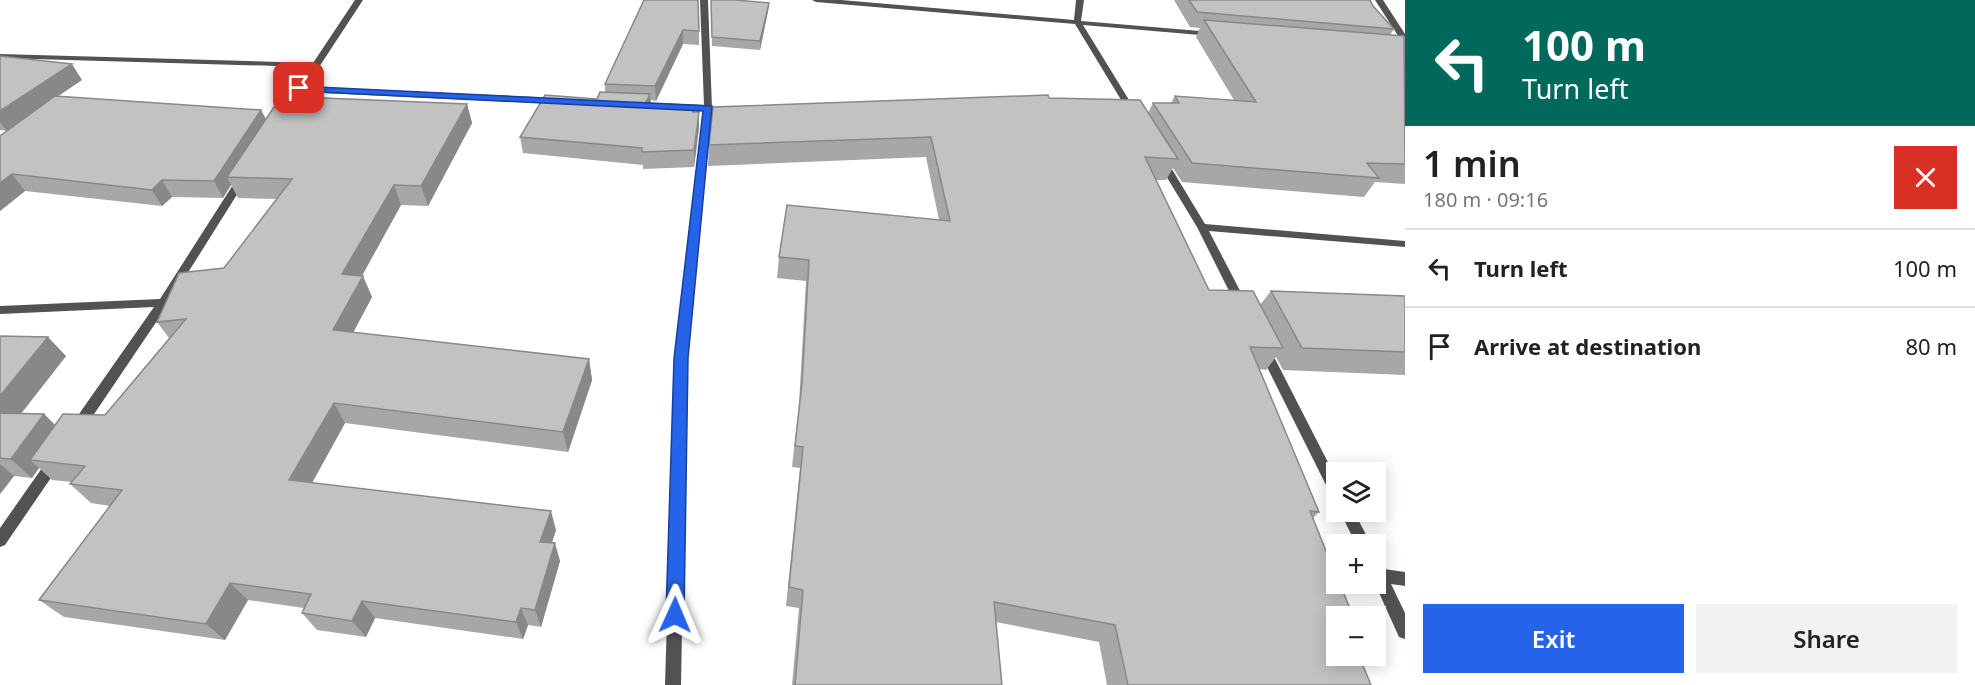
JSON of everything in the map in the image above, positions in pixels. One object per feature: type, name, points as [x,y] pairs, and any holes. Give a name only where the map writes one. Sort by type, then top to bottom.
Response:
[{"type":"street","points":[[274,128],[359,0]]},
{"type":"street","points":[[673,685],[681,358],[708,108],[704,0]]},
{"type":"street","points":[[816,0],[1218,34]]},
{"type":"street","points":[[1080,0],[1077,22],[1137,120]]},
{"type":"street","points":[[1379,0],[1405,40]]},
{"type":"street","points":[[0,56],[315,65]]},
{"type":"street","points":[[299,88],[568,101]]},
{"type":"street","points":[[627,104],[708,108]]},
{"type":"street","points":[[1155,149],[1202,227],[1245,312]]},
{"type":"street","points":[[0,540],[164,303],[250,167]]},
{"type":"street","points":[[1202,227],[1405,244]]},
{"type":"street","points":[[0,310],[164,303]]},
{"type":"street","points":[[1261,343],[1326,471]]},
{"type":"street","points":[[1386,574],[1405,579]]},
{"type":"street","points":[[1386,591],[1405,631]]},
{"type":"building","points":[[644,0],[698,0],[699,31],[683,30],[655,86],[605,84]]},
{"type":"building","points":[[711,0],[769,3],[760,41],[712,37]]},
{"type":"building","points":[[1189,0],[1370,0],[1394,29],[1197,12]]},
{"type":"building","points":[[1204,20],[1404,36],[1405,164],[1367,163],[1379,178],[1192,163],[1153,103],[1179,103],[1175,96],[1256,102]]},
{"type":"building","points":[[0,56],[72,64],[0,111]]},
{"type":"building","points":[[600,92],[650,94],[644,106],[694,107],[693,112],[699,112],[694,150],[642,152],[642,148],[520,137],[545,95],[597,99]]},
{"type":"building","points":[[1048,95],[1049,98],[1140,100],[1178,159],[1145,157],[1209,290],[1253,291],[1283,348],[1250,347],[1319,512],[1310,511],[1326,551],[1326,594],[1344,594],[1349,606],[1326,606],[1326,666],[1363,666],[1371,685],[1128,685],[1115,625],[994,602],[1002,685],[795,685],[803,590],[789,587],[803,447],[795,446],[802,383],[809,260],[779,257],[787,205],[950,221],[931,137],[709,145],[713,107]]},
{"type":"building","points":[[55,96],[261,110],[214,181],[162,180],[152,190],[12,174],[0,183],[0,136]]},
{"type":"building","points":[[324,98],[467,104],[421,186],[394,185],[342,274],[363,276],[333,330],[589,359],[563,432],[334,403],[289,480],[551,511],[540,542],[555,543],[535,610],[521,608],[516,622],[362,601],[352,621],[302,613],[311,594],[230,583],[206,624],[39,600],[122,490],[70,484],[85,466],[30,460],[63,414],[105,415],[186,319],[157,322],[179,273],[224,268],[292,179],[227,177],[274,107],[314,110]]},
{"type":"building","points":[[1271,291],[1405,296],[1405,352],[1302,348]]},
{"type":"building","points":[[0,336],[48,337],[0,396]]},
{"type":"building","points":[[0,413],[44,414],[11,459],[0,458]]},
{"type":"route","points":[[299,88],[708,108],[681,358],[675,615]]}]
